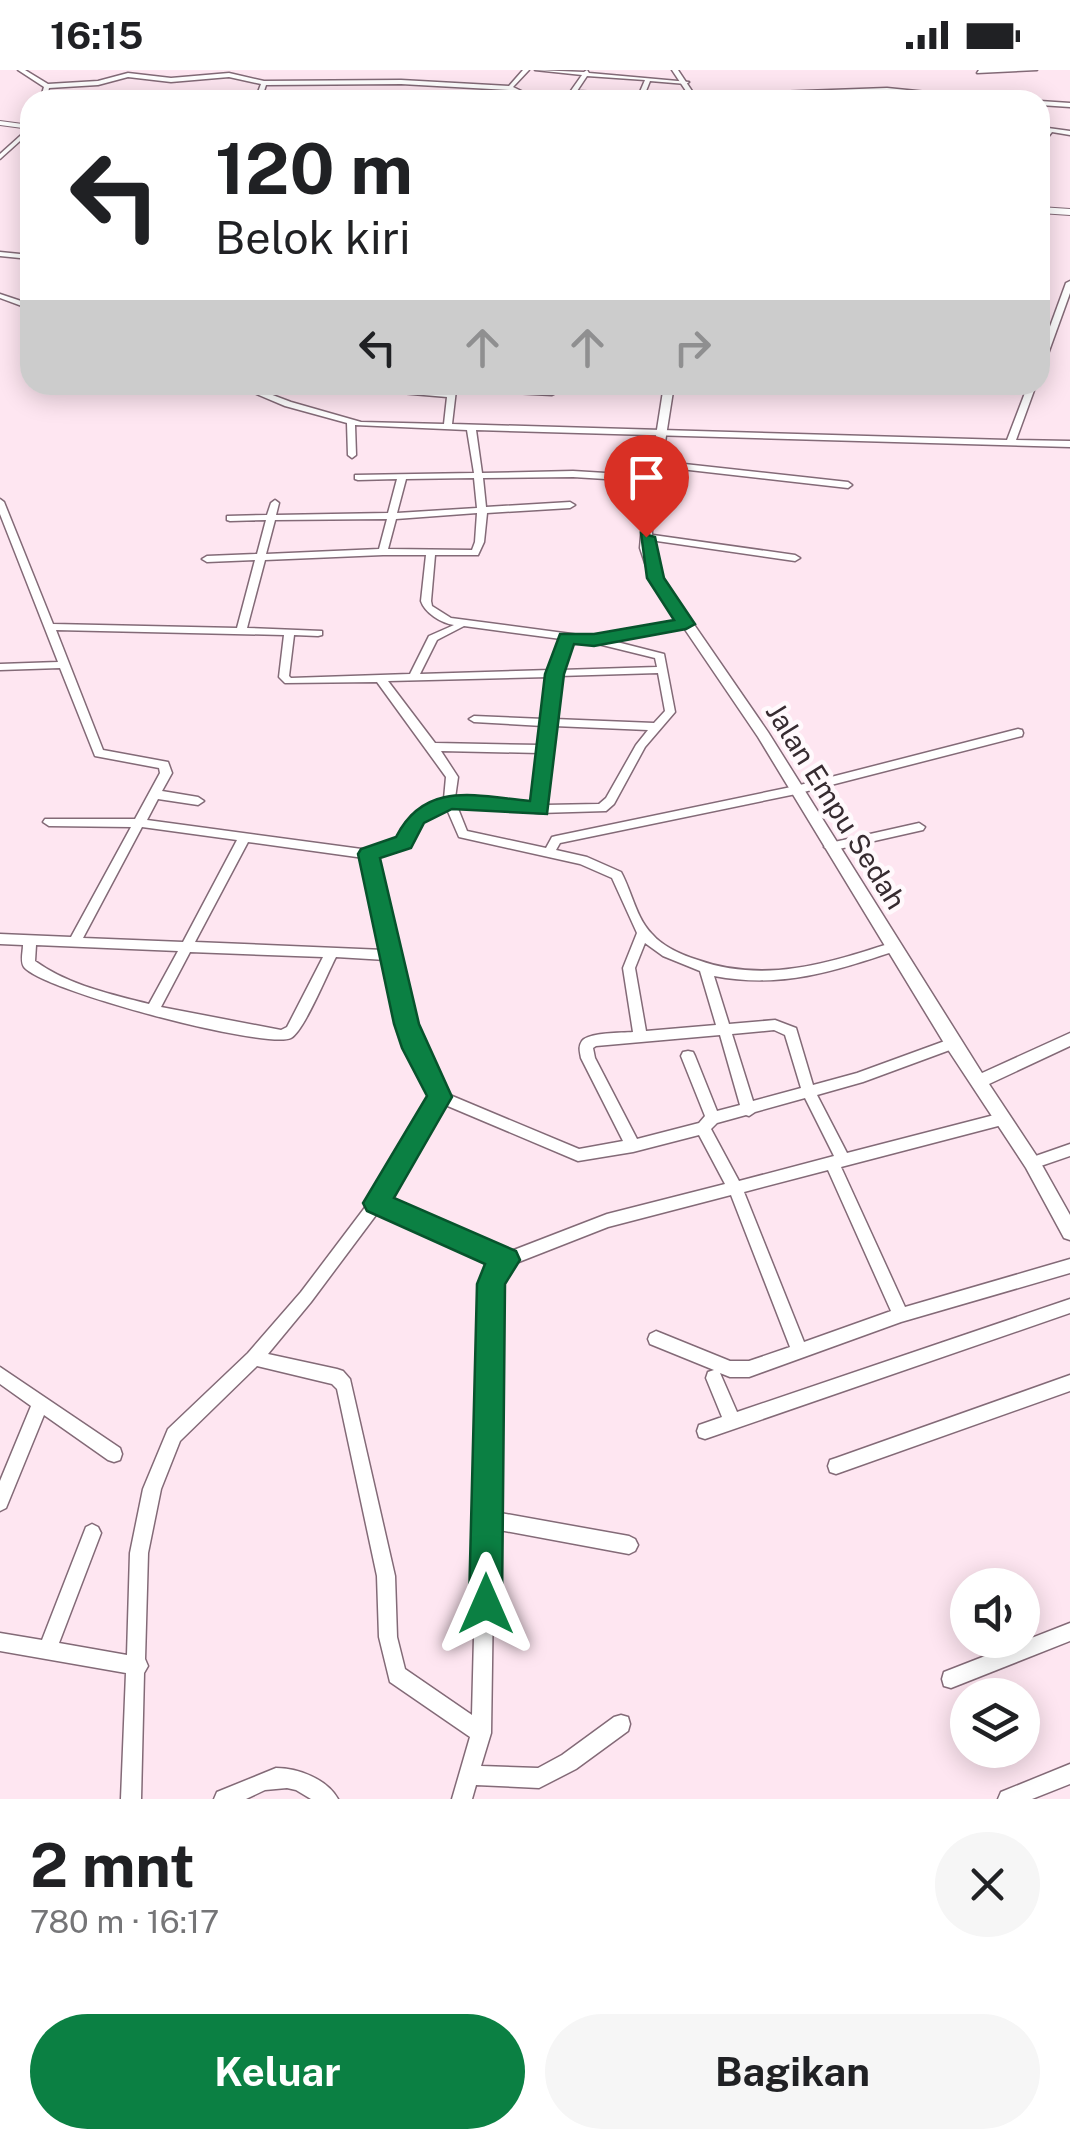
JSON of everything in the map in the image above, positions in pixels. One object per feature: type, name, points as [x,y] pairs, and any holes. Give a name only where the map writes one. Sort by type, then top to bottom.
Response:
[{"type":"street","points":[[21,70],[46,86],[152,73],[171,80],[229,75],[252,77],[264,83],[331,81],[514,90]]},
{"type":"street","points":[[221,70],[229,75]]},
{"type":"street","points":[[252,77],[268,70]]},
{"type":"street","points":[[331,81],[342,70]]},
{"type":"street","points":[[441,85],[446,70]]},
{"type":"street","points":[[510,88],[526,70]]},
{"type":"street","points":[[542,70],[686,82]]},
{"type":"street","points":[[676,70],[690,90]]},
{"type":"street","points":[[979,72],[1034,70]]},
{"type":"street","points":[[469,88],[472,76]]},
{"type":"street","points":[[68,85],[78,78]]},
{"type":"street","points":[[645,90],[648,80]]},
{"type":"street","points":[[262,90],[264,83]]},
{"type":"street","points":[[45,90],[46,86]]},
{"type":"street","points":[[0,156],[20,137]]},
{"type":"street","points":[[1050,337],[1070,283]]},
{"type":"street","points":[[269,395],[351,422],[1070,444]]},
{"type":"street","points":[[448,427],[451,395]]},
{"type":"street","name":"Jalan Empu Sedah","points":[[668,395],[646,537],[656,578],[796,790],[1032,1163],[1070,1232]]},
{"type":"street","points":[[1011,441],[1028,395]]},
{"type":"street","points":[[351,422],[352,456]]},
{"type":"street","points":[[207,560],[478,551],[482,511],[471,427]]},
{"type":"street","points":[[358,476],[656,471],[848,485]]},
{"type":"street","points":[[384,552],[402,477]]},
{"type":"street","points":[[0,502],[99,753],[164,765],[166,772],[142,823],[74,943]]},
{"type":"street","points":[[241,631],[274,504]]},
{"type":"street","points":[[230,518],[393,516],[570,505]]},
{"type":"street","points":[[646,537],[795,558]]},
{"type":"street","points":[[50,822],[142,823],[368,854],[404,842],[416,818],[449,801],[539,809],[602,808],[610,801],[640,745],[670,712],[662,670],[664,660],[653,652],[594,640],[448,621],[428,607],[432,553]]},
{"type":"street","points":[[594,640],[686,624]]},
{"type":"street","points":[[414,676],[432,638],[462,625]]},
{"type":"street","points":[[52,627],[318,633]]},
{"type":"street","points":[[289,632],[284,677],[287,680],[662,670]]},
{"type":"street","points":[[539,809],[554,674],[566,638]]},
{"type":"street","points":[[0,667],[65,665]]},
{"type":"street","points":[[379,677],[452,777],[449,801],[463,834],[602,866],[617,875],[643,933],[665,952],[733,976],[810,974],[894,946]]},
{"type":"street","points":[[474,719],[655,727]]},
{"type":"street","points":[[550,852],[556,840],[796,790],[1018,733]]},
{"type":"street","points":[[433,747],[546,749]]},
{"type":"street","points":[[154,794],[198,801]]},
{"type":"street","points":[[830,847],[919,827]]},
{"type":"street","points":[[153,1009],[246,838]]},
{"type":"street","points":[[368,854],[414,1048],[440,1097],[479,1110],[578,1155],[633,1146],[953,1043]]},
{"type":"street","points":[[640,1038],[629,968],[643,933]]},
{"type":"street","points":[[0,938],[394,955]]},
{"type":"street","points":[[30,940],[28,963],[36,972],[196,1023],[282,1036],[298,1022],[332,954]]},
{"type":"street","points":[[706,969],[749,1110]]},
{"type":"street","points":[[633,1146],[588,1058],[586,1046],[593,1041],[785,1027],[791,1032],[809,1092],[901,1315]]},
{"type":"street","points":[[980,1082],[1070,1039]]},
{"type":"street","points":[[688,1056],[708,1123],[799,1349]]},
{"type":"street","points":[[131,1799],[140,1553],[152,1489],[174,1435],[254,1358],[306,1297],[376,1203],[440,1097]]},
{"type":"street","points":[[462,1799],[481,1733],[491,1284],[495,1272],[506,1260],[607,1221],[1002,1119]]},
{"type":"street","points":[[1032,1163],[1070,1150]]},
{"type":"street","points":[[376,1203],[506,1260]]},
{"type":"street","points":[[656,1339],[740,1370],[901,1315],[1070,1266]]},
{"type":"street","points":[[705,1432],[1070,1306]]},
{"type":"street","points":[[254,1358],[336,1377],[344,1385],[386,1576],[388,1637],[397,1676],[481,1733]]},
{"type":"street","points":[[0,1375],[114,1454]]},
{"type":"street","points":[[714,1378],[733,1422]]},
{"type":"street","points":[[836,1466],[1070,1383]]},
{"type":"street","points":[[0,1502],[41,1403]]},
{"type":"street","points":[[486,1519],[629,1544]]},
{"type":"street","points":[[47,1651],[92,1534]]},
{"type":"street","points":[[954,1678],[1070,1632]]},
{"type":"street","points":[[0,1642],[134,1666]]},
{"type":"street","points":[[468,1775],[538,1778],[569,1762],[622,1724]]},
{"type":"street","points":[[1008,1799],[1070,1774]]},
{"type":"street","points":[[224,1799],[267,1778],[290,1778],[328,1799]]},
{"type":"route","points":[[486,1604],[491,1284],[506,1260],[376,1203],[440,1097],[406,1024],[394,955],[368,854],[404,842],[416,818],[449,801],[539,809],[554,674],[566,638],[594,640],[686,624],[656,578],[646,537]]}]
